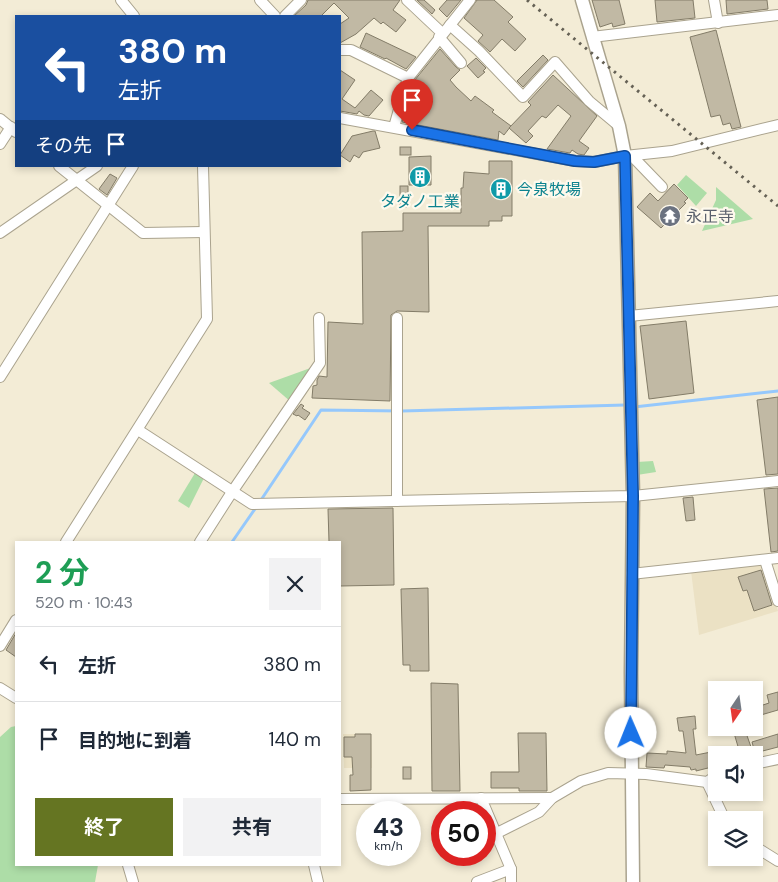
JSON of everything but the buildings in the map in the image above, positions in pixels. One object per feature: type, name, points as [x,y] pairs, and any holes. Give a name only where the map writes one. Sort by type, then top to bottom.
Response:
[{"type":"main road","points":[[582,0],[628,156],[633,496],[631,574],[633,882]]},
{"type":"street","points":[[121,0],[133,15]]},
{"type":"street","points":[[260,0],[274,15]]},
{"type":"street","points":[[287,15],[301,0]]},
{"type":"street","points":[[406,0],[441,35],[461,64]]},
{"type":"street","points":[[394,127],[408,78],[470,0]]},
{"type":"street","points":[[714,0],[718,22]]},
{"type":"street","points":[[592,37],[778,15]]},
{"type":"street","points":[[450,25],[479,51],[523,97],[555,62],[590,101],[619,126]]},
{"type":"street","points":[[341,50],[351,50],[408,78]]},
{"type":"street","points":[[341,118],[575,161],[594,162],[672,151],[778,125]]},
{"type":"street","points":[[0,119],[14,130],[0,144]]},
{"type":"street","points":[[628,156],[662,187]]},
{"type":"street","points":[[60,167],[143,233],[204,232]]},
{"type":"street","points":[[0,233],[96,167]]},
{"type":"street","points":[[0,377],[131,167]]},
{"type":"street","points":[[67,541],[207,319],[204,167]]},
{"type":"street","points":[[630,316],[778,301]]},
{"type":"street","points":[[201,541],[320,363],[320,318]]},
{"type":"street","points":[[396,318],[397,501]]},
{"type":"street","points":[[138,430],[252,504],[633,496],[778,481]]},
{"type":"street","points":[[631,574],[778,558]]},
{"type":"street","points":[[765,560],[778,602]]},
{"type":"street","points":[[0,646],[15,622]]},
{"type":"street","points":[[0,688],[15,697]]},
{"type":"street","points":[[763,762],[778,759]]},
{"type":"street","points":[[496,834],[539,812],[552,798],[581,781],[608,773],[708,779]]},
{"type":"street","points":[[341,799],[552,798]]},
{"type":"street","points":[[496,836],[511,870],[512,882]]},
{"type":"street","points":[[763,852],[778,861]]},
{"type":"street","points":[[128,866],[133,882]]},
{"type":"street","points":[[314,866],[318,882]]},
{"type":"street","points":[[477,882],[511,870]]},
{"type":"shaded area","points":[[763,563],[778,611],[699,635],[691,571]]},
{"type":"shaded area","points":[[343,734],[371,734],[372,768],[344,768]]},
{"type":"green space","points":[[686,175],[707,193],[696,206],[677,185]]},
{"type":"green space","points":[[716,187],[753,219],[702,231],[716,200]]},
{"type":"green space","points":[[316,366],[291,402],[269,383]]},
{"type":"green space","points":[[653,461],[656,472],[637,475],[637,462]]},
{"type":"green space","points":[[195,473],[204,478],[189,508],[178,501]]},
{"type":"green space","points":[[15,726],[15,866],[98,866],[95,882],[0,882],[0,737],[11,727]]},
{"type":"waterway","points":[[634,407],[778,391]]},
{"type":"waterway","points":[[261,500],[321,410],[402,411],[625,405]]},
{"type":"waterway","points":[[233,541],[257,506]]},
{"type":"railway","points":[[527,0],[778,206]]},
{"type":"place","name":"タダノ工業","points":[[420,177]]},
{"type":"place","name":"今泉牧場","points":[[501,189]]},
{"type":"place","name":"永正寺","points":[[670,216]]},
{"type":"route","points":[[412,130],[575,161],[594,162],[625,156],[633,496],[631,733]]}]
